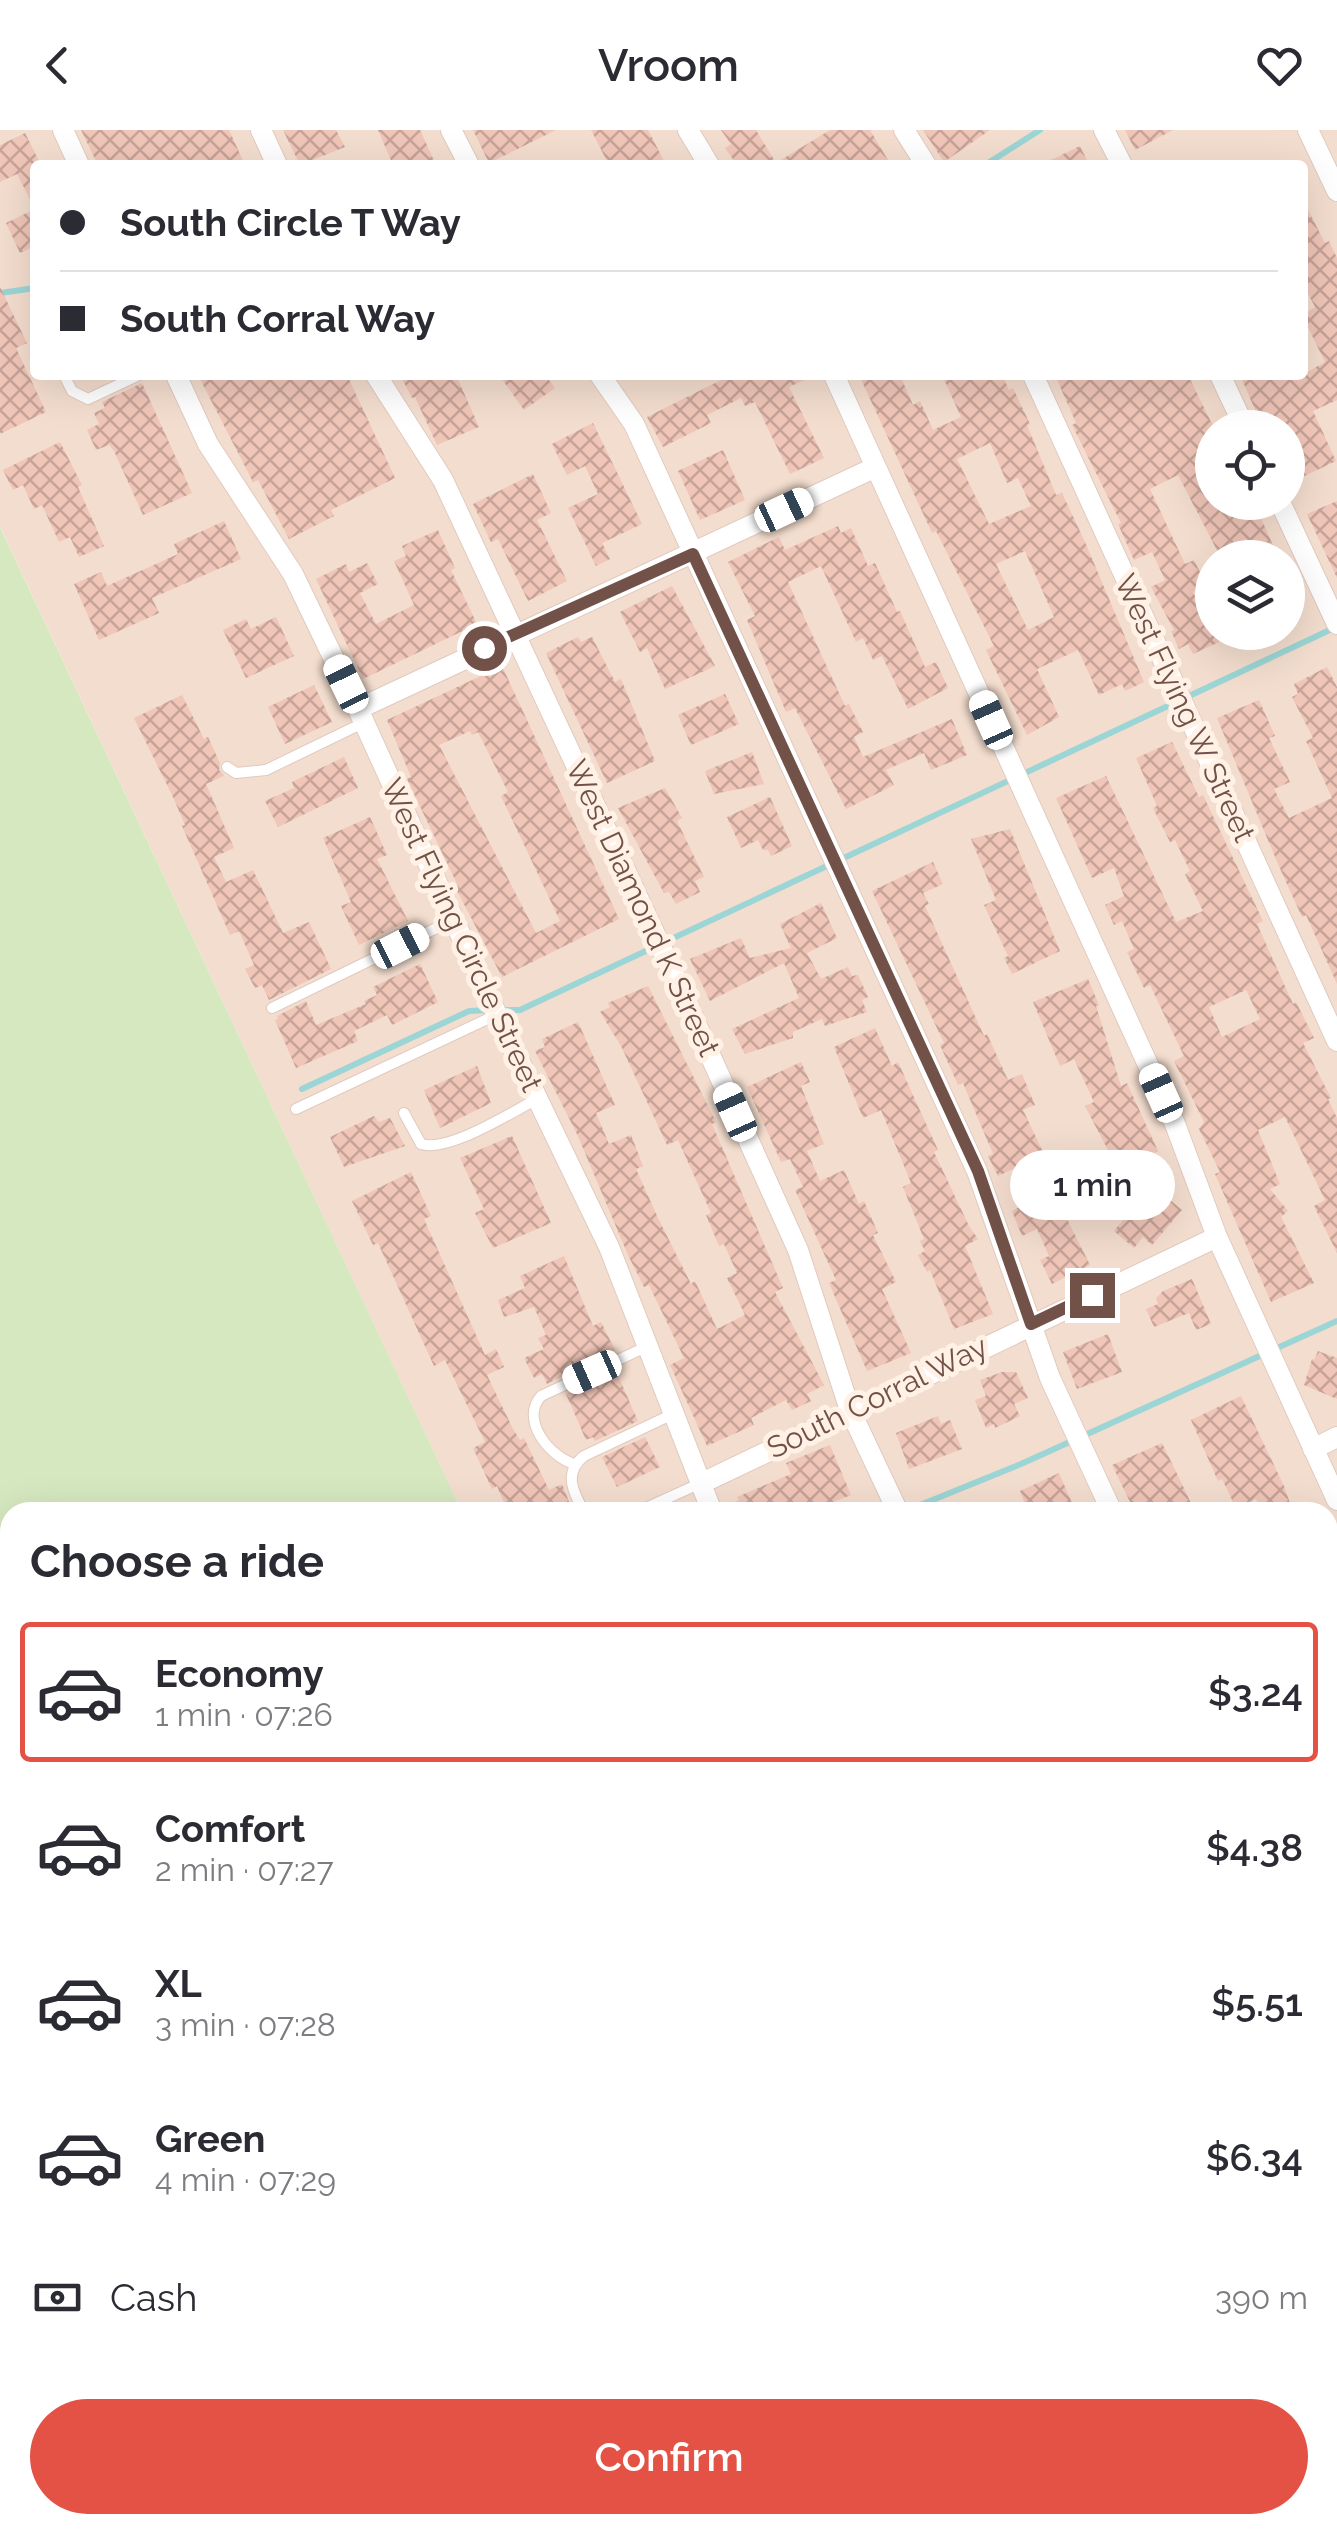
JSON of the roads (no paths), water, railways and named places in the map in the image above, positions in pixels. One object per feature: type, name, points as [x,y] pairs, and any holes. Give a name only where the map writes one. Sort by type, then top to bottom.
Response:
[{"type":"street","points":[[63,130],[77,160]]},
{"type":"street","points":[[261,130],[276,160]]},
{"type":"street","points":[[452,130],[467,160]]},
{"type":"street","points":[[688,130],[706,160]]},
{"type":"street","points":[[904,130],[923,160]]},
{"type":"street","points":[[1104,130],[1119,160]]},
{"type":"street","points":[[1308,130],[1337,191]]},
{"type":"street","name":"West Flying Circle Street","points":[[178,380],[208,444],[293,574],[361,716],[609,1247],[709,1502]]},
{"type":"street","name":"West Diamond K Street","points":[[379,380],[443,480],[516,633],[798,1250],[850,1410],[893,1502]]},
{"type":"street","points":[[603,380],[634,424],[978,1171],[1050,1378],[1107,1502]]},
{"type":"street","points":[[836,380],[1175,1124],[1217,1237],[1337,1500]]},
{"type":"street","name":"West Flying W Street","points":[[1035,380],[1337,1041]]},
{"type":"street","points":[[1222,380],[1237,410]]},
{"type":"street","points":[[361,716],[516,633],[876,467]]},
{"type":"street","points":[[1288,520],[1337,624]]},
{"type":"street","name":"South Corral Way","points":[[702,1483],[1217,1237]]},
{"type":"street","points":[[1313,1449],[1337,1437]]},
{"type":"lane","points":[[66,380],[72,391],[88,399],[128,380]]},
{"type":"lane","points":[[228,766],[236,773],[266,770],[361,716]]},
{"type":"lane","points":[[272,1008],[454,919]]},
{"type":"lane","points":[[296,1108],[497,1014]]},
{"type":"lane","points":[[404,1113],[421,1144],[432,1148],[489,1125],[538,1098]]},
{"type":"lane","points":[[574,1464],[557,1457],[549,1448],[534,1418],[535,1403],[564,1384],[648,1346]]},
{"type":"lane","points":[[580,1502],[570,1478],[574,1464],[674,1413]]},
{"type":"lane","points":[[659,1502],[702,1483]]},
{"type":"waterway","points":[[993,160],[1040,130]]},
{"type":"waterway","points":[[0,293],[30,289]]},
{"type":"waterway","points":[[501,1010],[520,1010],[1334,628]]},
{"type":"waterway","points":[[302,1089],[469,1011],[489,1010]]},
{"type":"waterway","points":[[928,1502],[1021,1464],[1337,1321]]}]
